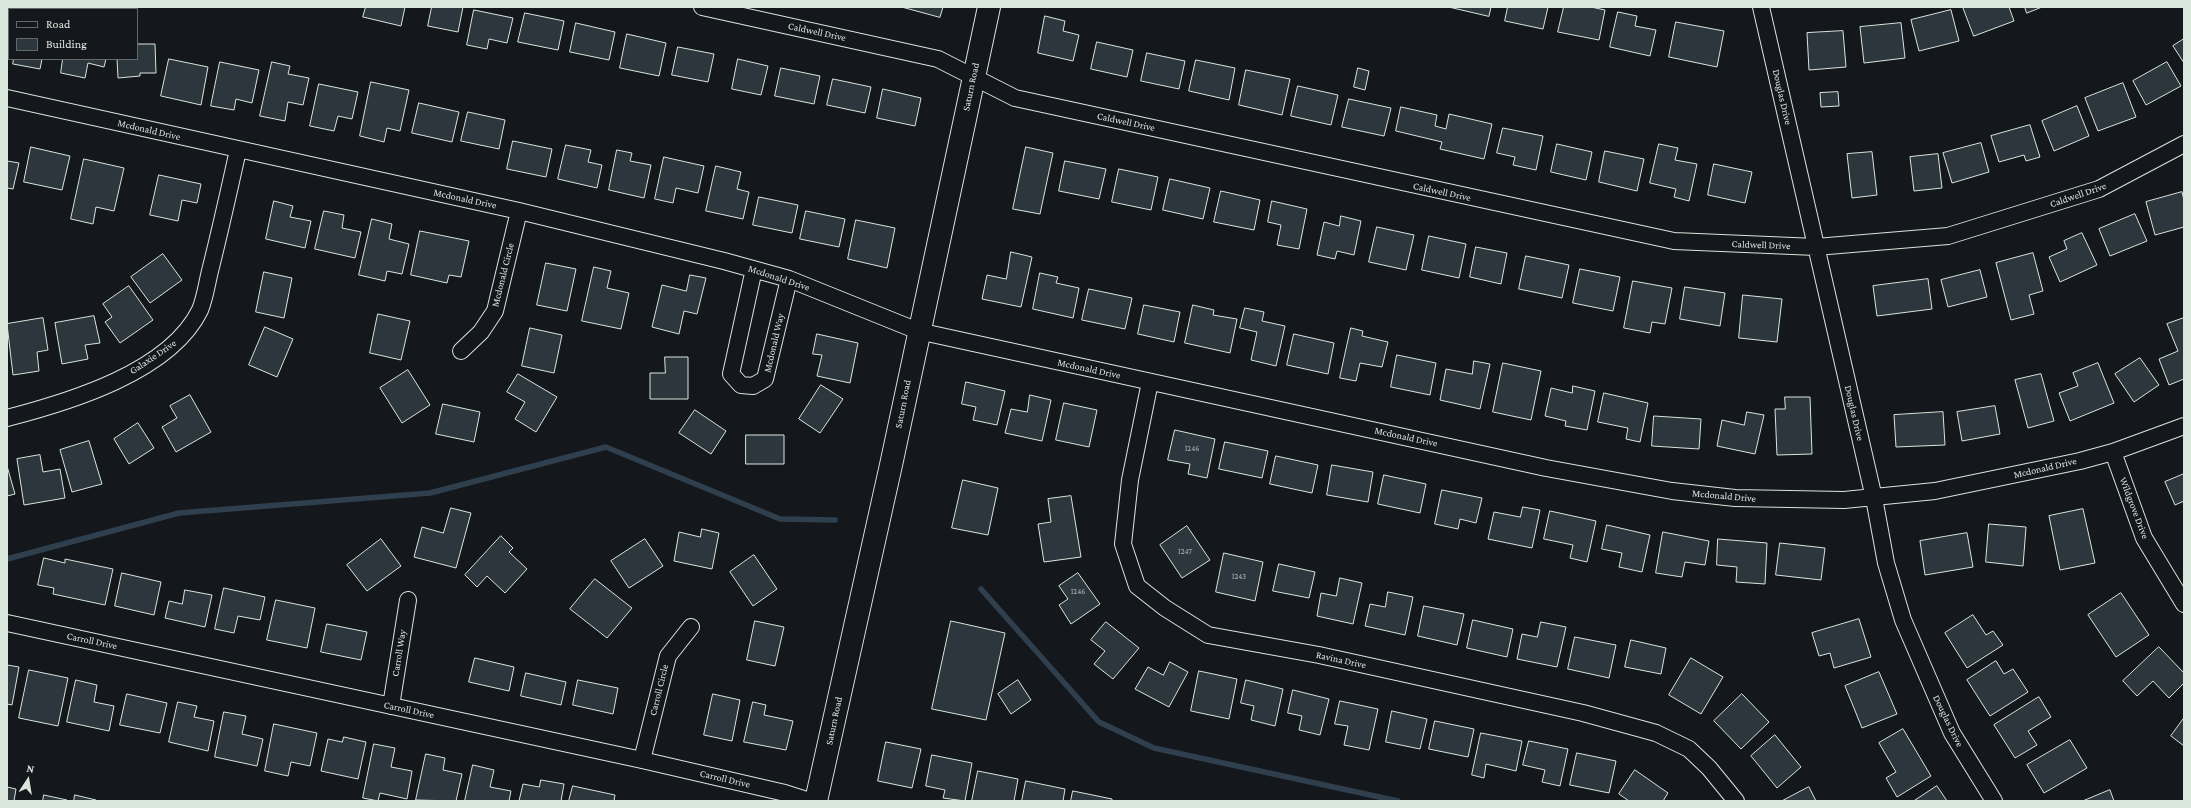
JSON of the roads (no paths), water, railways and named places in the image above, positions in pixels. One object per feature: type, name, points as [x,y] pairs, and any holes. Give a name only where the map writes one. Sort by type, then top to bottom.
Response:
[{"type":"street","name":"Caldwell Drive","points":[[702,7],[938,59],[1015,98],[1674,241],[1816,247],[1948,236],[2099,189],[2184,144]]},
{"type":"street","name":"Saturn Road","points":[[816,801],[891,465],[918,331],[989,7]]},
{"type":"street","name":"Douglas Drive","points":[[1761,7],[1874,498],[1886,563],[1903,620],[1952,733],[1994,801]]},
{"type":"street","name":"Mcdonald Drive","points":[[7,98],[519,211],[754,269],[789,279],[918,331],[1546,468],[1672,491],[1735,498],[1844,500],[1942,490],[2016,475],[2113,452],[2184,426]]},
{"type":"street","name":"Galaxie Drive","points":[[7,418],[98,389],[139,370],[179,339],[200,309],[218,241],[238,150]]},
{"type":"street","name":"Mcdonald Circle","points":[[461,351],[481,332],[494,311],[519,211]]},
{"type":"street","name":"Mcdonald Way","points":[[754,269],[731,374],[741,385],[753,386],[766,379],[789,279]]},
{"type":"street","name":"Ravina Drive","points":[[1150,382],[1130,480],[1123,544],[1137,586],[1165,608],[1208,635],[1319,655],[1567,709],[1656,733],[1688,749],[1709,768],[1736,801]]},
{"type":"street","name":"Wildgrove Drive","points":[[2113,452],[2144,538],[2184,604]]},
{"type":"street","name":"Carroll Way","points":[[391,706],[408,600]]},
{"type":"street","name":"Carroll Drive","points":[[7,623],[642,760],[785,793],[810,801]]},
{"type":"street","name":"Carroll Circle","points":[[642,760],[668,656],[691,627]]},
{"type":"waterway","points":[[7,559],[179,513],[430,493],[606,447],[780,519],[835,520]]},
{"type":"waterway","points":[[981,589],[1099,722],[1154,748],[1398,801]]}]
